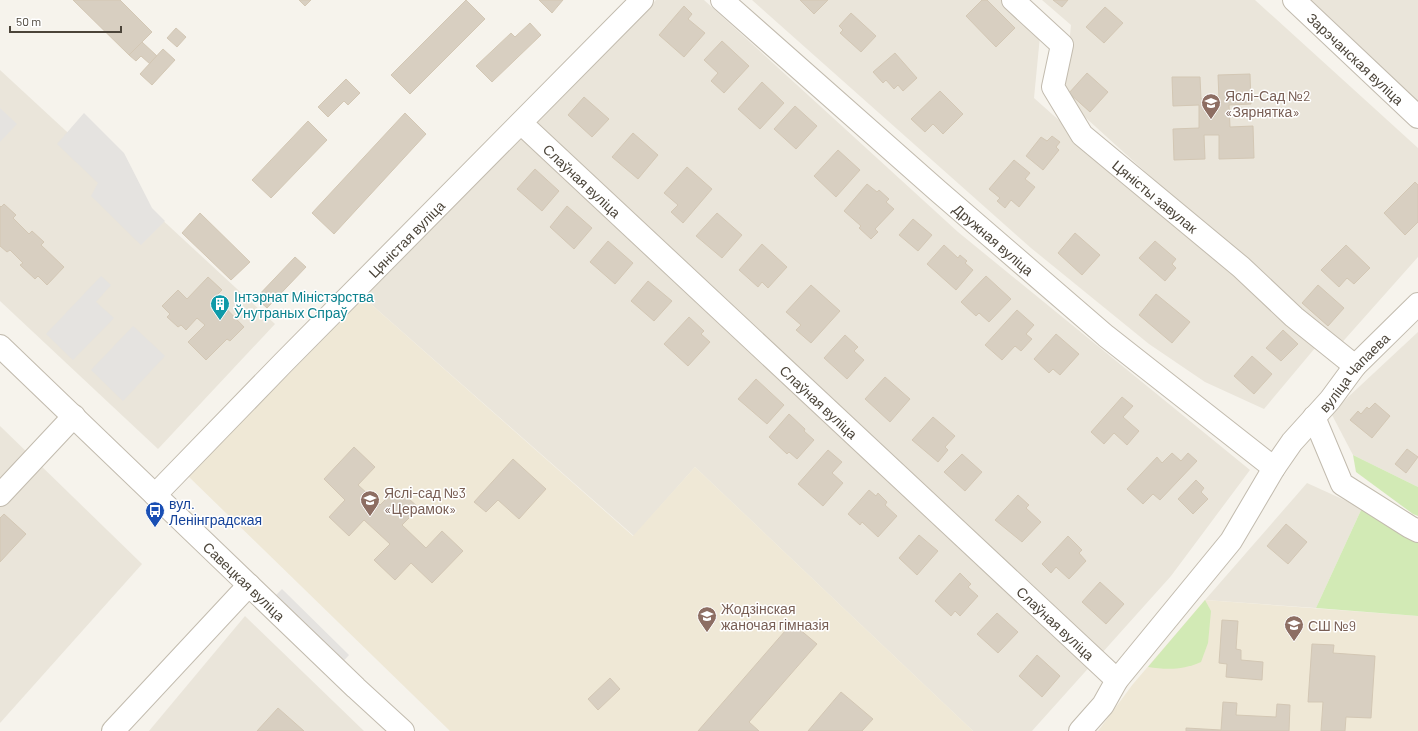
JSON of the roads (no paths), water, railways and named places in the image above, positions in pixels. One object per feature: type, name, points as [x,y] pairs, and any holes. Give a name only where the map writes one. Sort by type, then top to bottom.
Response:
[{"type":"street","name":"Цяністая вуліца","points":[[156,495],[283,363],[642,0]]},
{"type":"street","name":"Дружная вуліца","points":[[722,0],[938,191],[1106,336],[1274,468]]},
{"type":"street","name":"Цяністы завулак","points":[[1013,0],[1062,45],[1053,87],[1082,135],[1242,267],[1294,316],[1355,366]]},
{"type":"street","name":"Зарэчанская вуліца","points":[[1294,0],[1418,117]]},
{"type":"street","name":"Слаўная вуліца","points":[[521,123],[1117,680]]},
{"type":"street","name":"вуліца Чапаева","points":[[1080,731],[1103,705],[1117,680],[1231,541],[1274,468],[1292,442],[1330,400],[1355,366],[1418,304]]},
{"type":"street","name":"Савецкая вуліца","points":[[0,346],[356,688],[403,731]]},
{"type":"street","points":[[0,495],[74,416]]},
{"type":"street","points":[[1314,417],[1342,484],[1418,531]]},
{"type":"street","points":[[113,731],[249,585]]},
{"type":"place","name":"Яслі-Сад №2 «Зярнятка»","points":[[1211,120]]},
{"type":"place","name":"Інтэрнат Міністэрства Ўнутраных Спраў","points":[[220,321]]},
{"type":"place","name":"Яслі-сад №3 «Церамок»","points":[[370,517]]},
{"type":"place","name":"вул. Ленінградская","points":[[155,528]]},
{"type":"place","name":"Жодзінская жаночая гімназія","points":[[707,633]]},
{"type":"place","name":"СШ №9","points":[[1294,642]]}]
